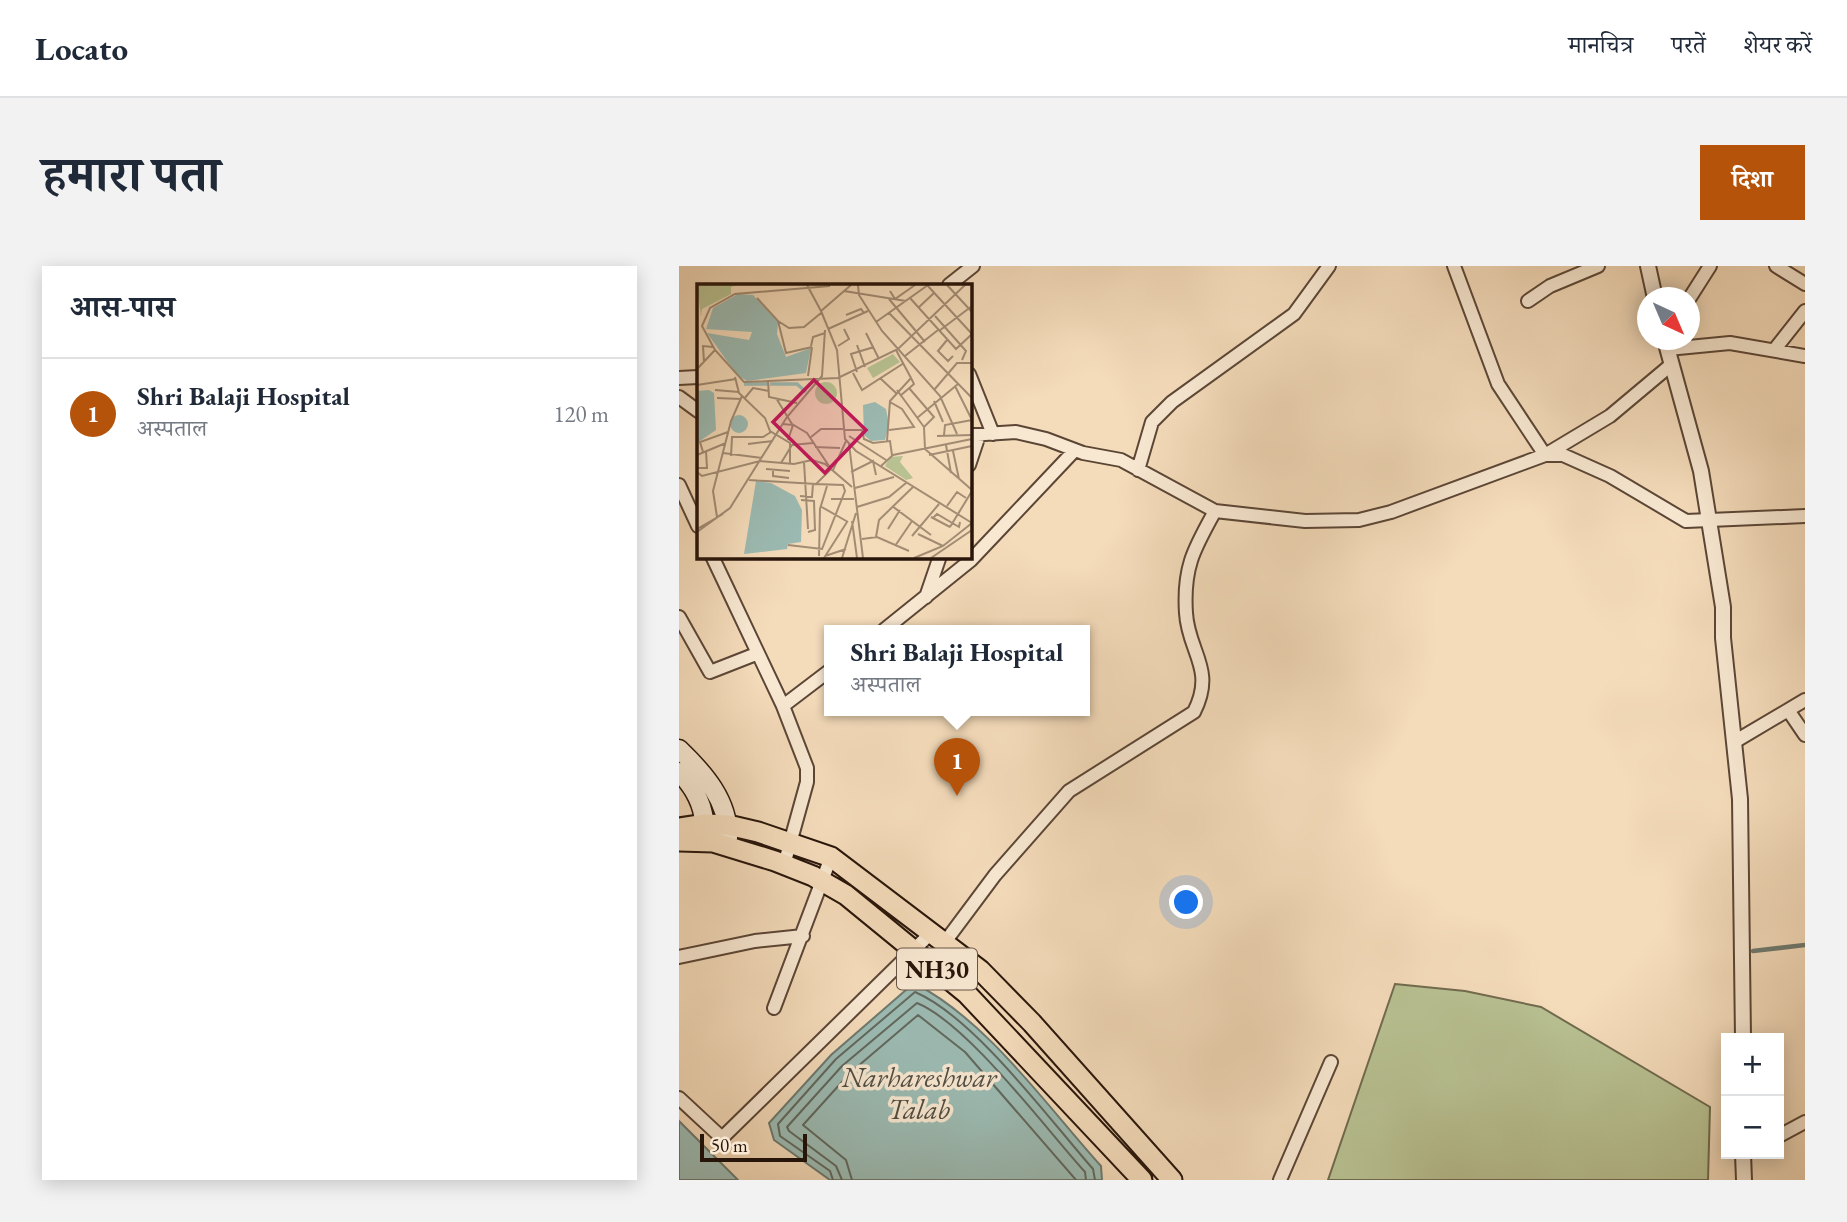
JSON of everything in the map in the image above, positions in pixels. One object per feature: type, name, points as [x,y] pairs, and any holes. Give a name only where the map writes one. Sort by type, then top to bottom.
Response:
[{"type":"main road","points":[[679,749],[700,768],[719,797],[728,825],[727,847]]},
{"type":"main road","points":[[679,772],[697,795],[705,832]]},
{"type":"main road","name":"NH30","points":[[679,841],[728,825],[831,857],[980,971],[1032,1023],[1172,1180]]},
{"type":"main road","name":"NH30","points":[[679,828],[705,832],[727,847],[784,865],[822,881],[846,895],[967,994],[1142,1180]]},
{"type":"street","points":[[962,282],[973,266]]},
{"type":"street","points":[[1139,470],[1152,422],[1172,402],[1294,314],[1329,266]]},
{"type":"street","points":[[1454,266],[1498,384],[1545,455]]},
{"type":"street","points":[[1528,301],[1550,286],[1598,266]]},
{"type":"street","points":[[1648,266],[1653,287]]},
{"type":"street","points":[[1697,287],[1710,266]]},
{"type":"street","points":[[1776,266],[1805,284]]},
{"type":"street","points":[[1775,349],[1805,311]]},
{"type":"street","points":[[1700,343],[1730,343],[1805,356]]},
{"type":"street","points":[[1668,350],[1701,471],[1723,607],[1723,638],[1740,799],[1742,1033]]},
{"type":"street","points":[[981,435],[1016,432],[1075,450],[1121,460],[1215,511],[1265,518],[1359,520],[1440,496],[1545,455],[1610,416],[1672,364]]},
{"type":"street","points":[[679,378],[697,377]]},
{"type":"street","points":[[971,384],[981,435],[971,460]]},
{"type":"street","points":[[679,397],[697,410]]},
{"type":"street","points":[[890,625],[971,560],[1075,450]]},
{"type":"street","points":[[1545,455],[1563,456],[1610,476],[1686,521],[1805,516]]},
{"type":"street","points":[[679,485],[697,524]]},
{"type":"street","points":[[679,1098],[722,1138],[914,950],[938,937],[1069,791],[1194,712],[1204,693],[1201,666],[1186,615],[1189,560],[1215,511]]},
{"type":"street","points":[[713,558],[756,654],[783,706],[807,768],[807,782],[792,844],[784,865]]},
{"type":"street","points":[[926,597],[939,558]]},
{"type":"street","points":[[680,623],[710,672],[756,654]]},
{"type":"street","points":[[783,706],[824,675]]},
{"type":"street","points":[[1734,742],[1805,700]]},
{"type":"street","points":[[1788,710],[1805,736]]},
{"type":"street","points":[[774,1009],[831,857]]},
{"type":"street","points":[[679,957],[755,941],[803,936]]},
{"type":"street","points":[[1280,1180],[1331,1062]]},
{"type":"street","points":[[1784,1133],[1805,1122]]},
{"type":"street","points":[[1744,1159],[1744,1180]]},
{"type":"green space","points":[[1395,984],[1465,991],[1541,1007],[1710,1107],[1708,1180],[1328,1180]]},
{"type":"water","name":"Narhareshwar Talab","points":[[914,983],[941,999],[991,1041],[1101,1166],[1102,1180],[830,1180],[774,1140],[769,1123],[831,1055]]},
{"type":"water","points":[[679,1121],[738,1180],[679,1180]]},
{"type":"waterway","points":[[1753,951],[1805,945]]},
{"type":"place","name":"Shri Balaji Hospital","points":[[957,796]]}]
